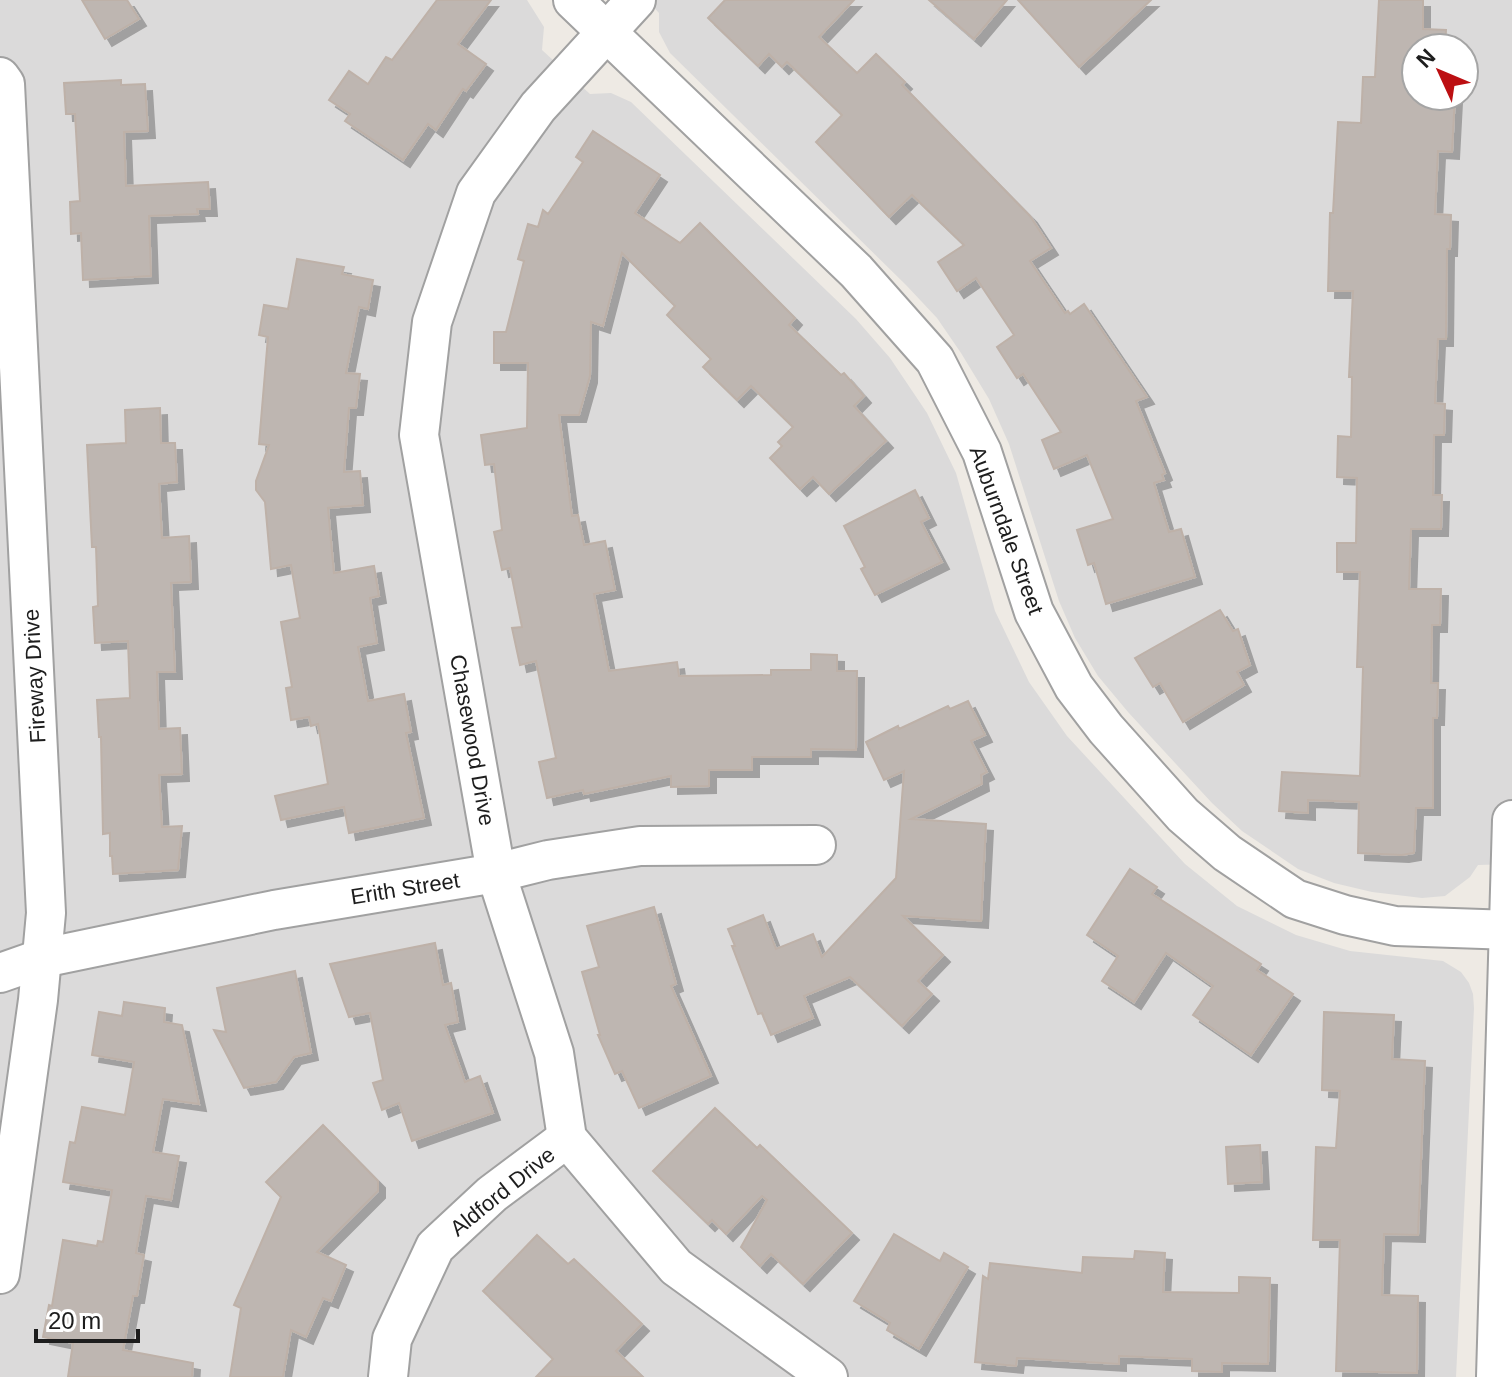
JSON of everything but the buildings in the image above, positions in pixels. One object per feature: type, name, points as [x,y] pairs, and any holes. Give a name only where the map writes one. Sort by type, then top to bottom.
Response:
[{"type":"street","name":"Auburndale Street","points":[[573,0],[856,271],[935,360],[982,452],[1034,612],[1074,687],[1106,729],[1183,815],[1227,853],[1295,899],[1345,915],[1395,926],[1509,930]]},
{"type":"street","name":"Chasewood Drive","points":[[567,1138],[554,1053],[496,873],[419,435],[432,322],[476,193],[538,107],[636,0]]},
{"type":"street","name":"Fireway Drive","points":[[0,77],[5,84],[46,913],[43,958],[0,1274]]},
{"type":"street","points":[[1512,820],[1497,1377],[1512,1376]]},
{"type":"street","name":"Erith Street","points":[[0,973],[43,958],[274,910],[496,873],[548,860],[640,846],[816,845]]},
{"type":"street","points":[[567,1138],[676,1267],[828,1377]]},
{"type":"street","name":"Aldford Drive","points":[[388,1377],[392,1339],[435,1247],[492,1194],[567,1138]]},
{"type":"shaded area","points":[[0,0],[527,0],[544,27],[542,50],[590,94],[611,93],[631,102],[856,319],[890,358],[927,413],[956,473],[995,611],[1029,682],[1067,736],[1185,864],[1237,906],[1296,935],[1350,951],[1443,961],[1461,972],[1469,983],[1474,1008],[1456,1377],[0,1377]]},
{"type":"shaded area","points":[[647,0],[1512,0],[1512,864],[1478,865],[1470,877],[1445,896],[1422,898],[1372,892],[1334,883],[1298,869],[1242,831],[1212,803],[1098,676],[1075,638],[1059,601],[1009,444],[989,399],[937,318],[670,53],[659,32],[659,13]]}]
